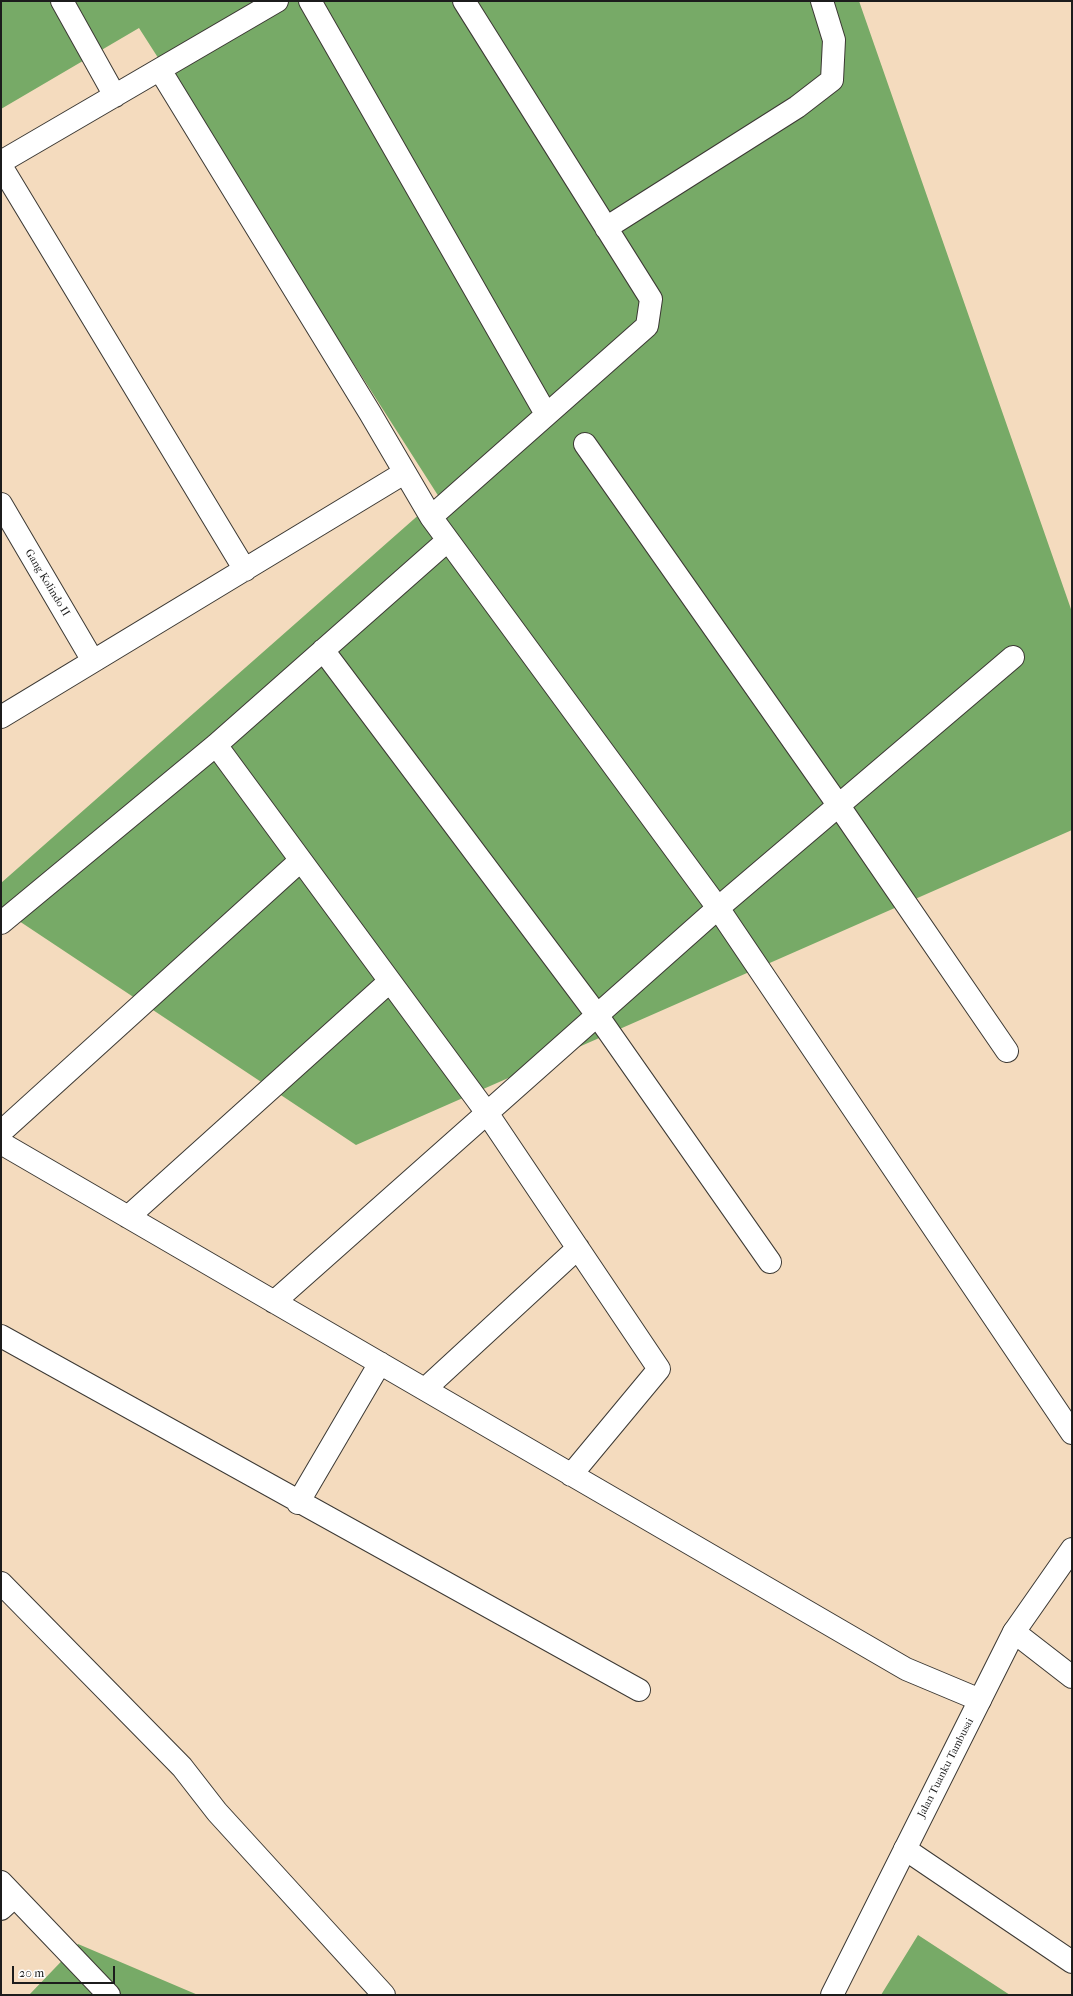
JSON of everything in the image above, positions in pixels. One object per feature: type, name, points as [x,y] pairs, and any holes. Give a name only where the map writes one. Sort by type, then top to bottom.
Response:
[{"type":"street","points":[[62,1],[115,96]]},
{"type":"street","points":[[1,162],[160,70],[249,8],[277,1]]},
{"type":"street","points":[[310,1],[546,414]]},
{"type":"street","points":[[431,517],[646,326],[650,299],[464,1]]},
{"type":"street","points":[[606,228],[796,107],[832,80],[834,40],[822,1]]},
{"type":"street","points":[[160,70],[370,413],[431,517],[718,908],[1072,1433]]},
{"type":"street","points":[[1,166],[245,570]]},
{"type":"street","points":[[585,444],[839,806],[1007,1051]]},
{"type":"street","points":[[1,717],[404,473]]},
{"type":"street","name":"Gang Kolindo II","points":[[1,504],[93,661]]},
{"type":"street","points":[[1,923],[216,745],[448,541]]},
{"type":"street","points":[[323,650],[597,1015],[770,1262]]},
{"type":"street","points":[[274,1302],[718,908],[1014,657]]},
{"type":"street","points":[[216,745],[389,982],[487,1113],[659,1369],[571,1475]]},
{"type":"street","points":[[1,1132],[300,861]]},
{"type":"street","points":[[128,1217],[389,982]]},
{"type":"street","points":[[1,1143],[906,1669],[980,1700]]},
{"type":"street","points":[[425,1389],[578,1248]]},
{"type":"street","points":[[1,1336],[298,1502],[640,1690]]},
{"type":"street","points":[[298,1502],[380,1364]]},
{"type":"street","name":"Jalan Tuanku Tambusai","points":[[832,1995],[1014,1632],[1072,1549]]},
{"type":"street","points":[[1,1583],[182,1767],[217,1812],[384,1995]]},
{"type":"street","points":[[1014,1632],[1072,1676]]},
{"type":"street","points":[[905,1849],[1072,1962]]},
{"type":"street","points":[[5,1896],[109,1995]]},
{"type":"green space","points":[[1,1],[859,1],[1072,612],[1072,830],[356,1145],[1,909],[1,883],[439,497],[139,28],[1,109]]},
{"type":"green space","points":[[918,1935],[1010,1995],[881,1995]]},
{"type":"green space","points":[[78,1944],[198,1995],[29,1995]]}]
